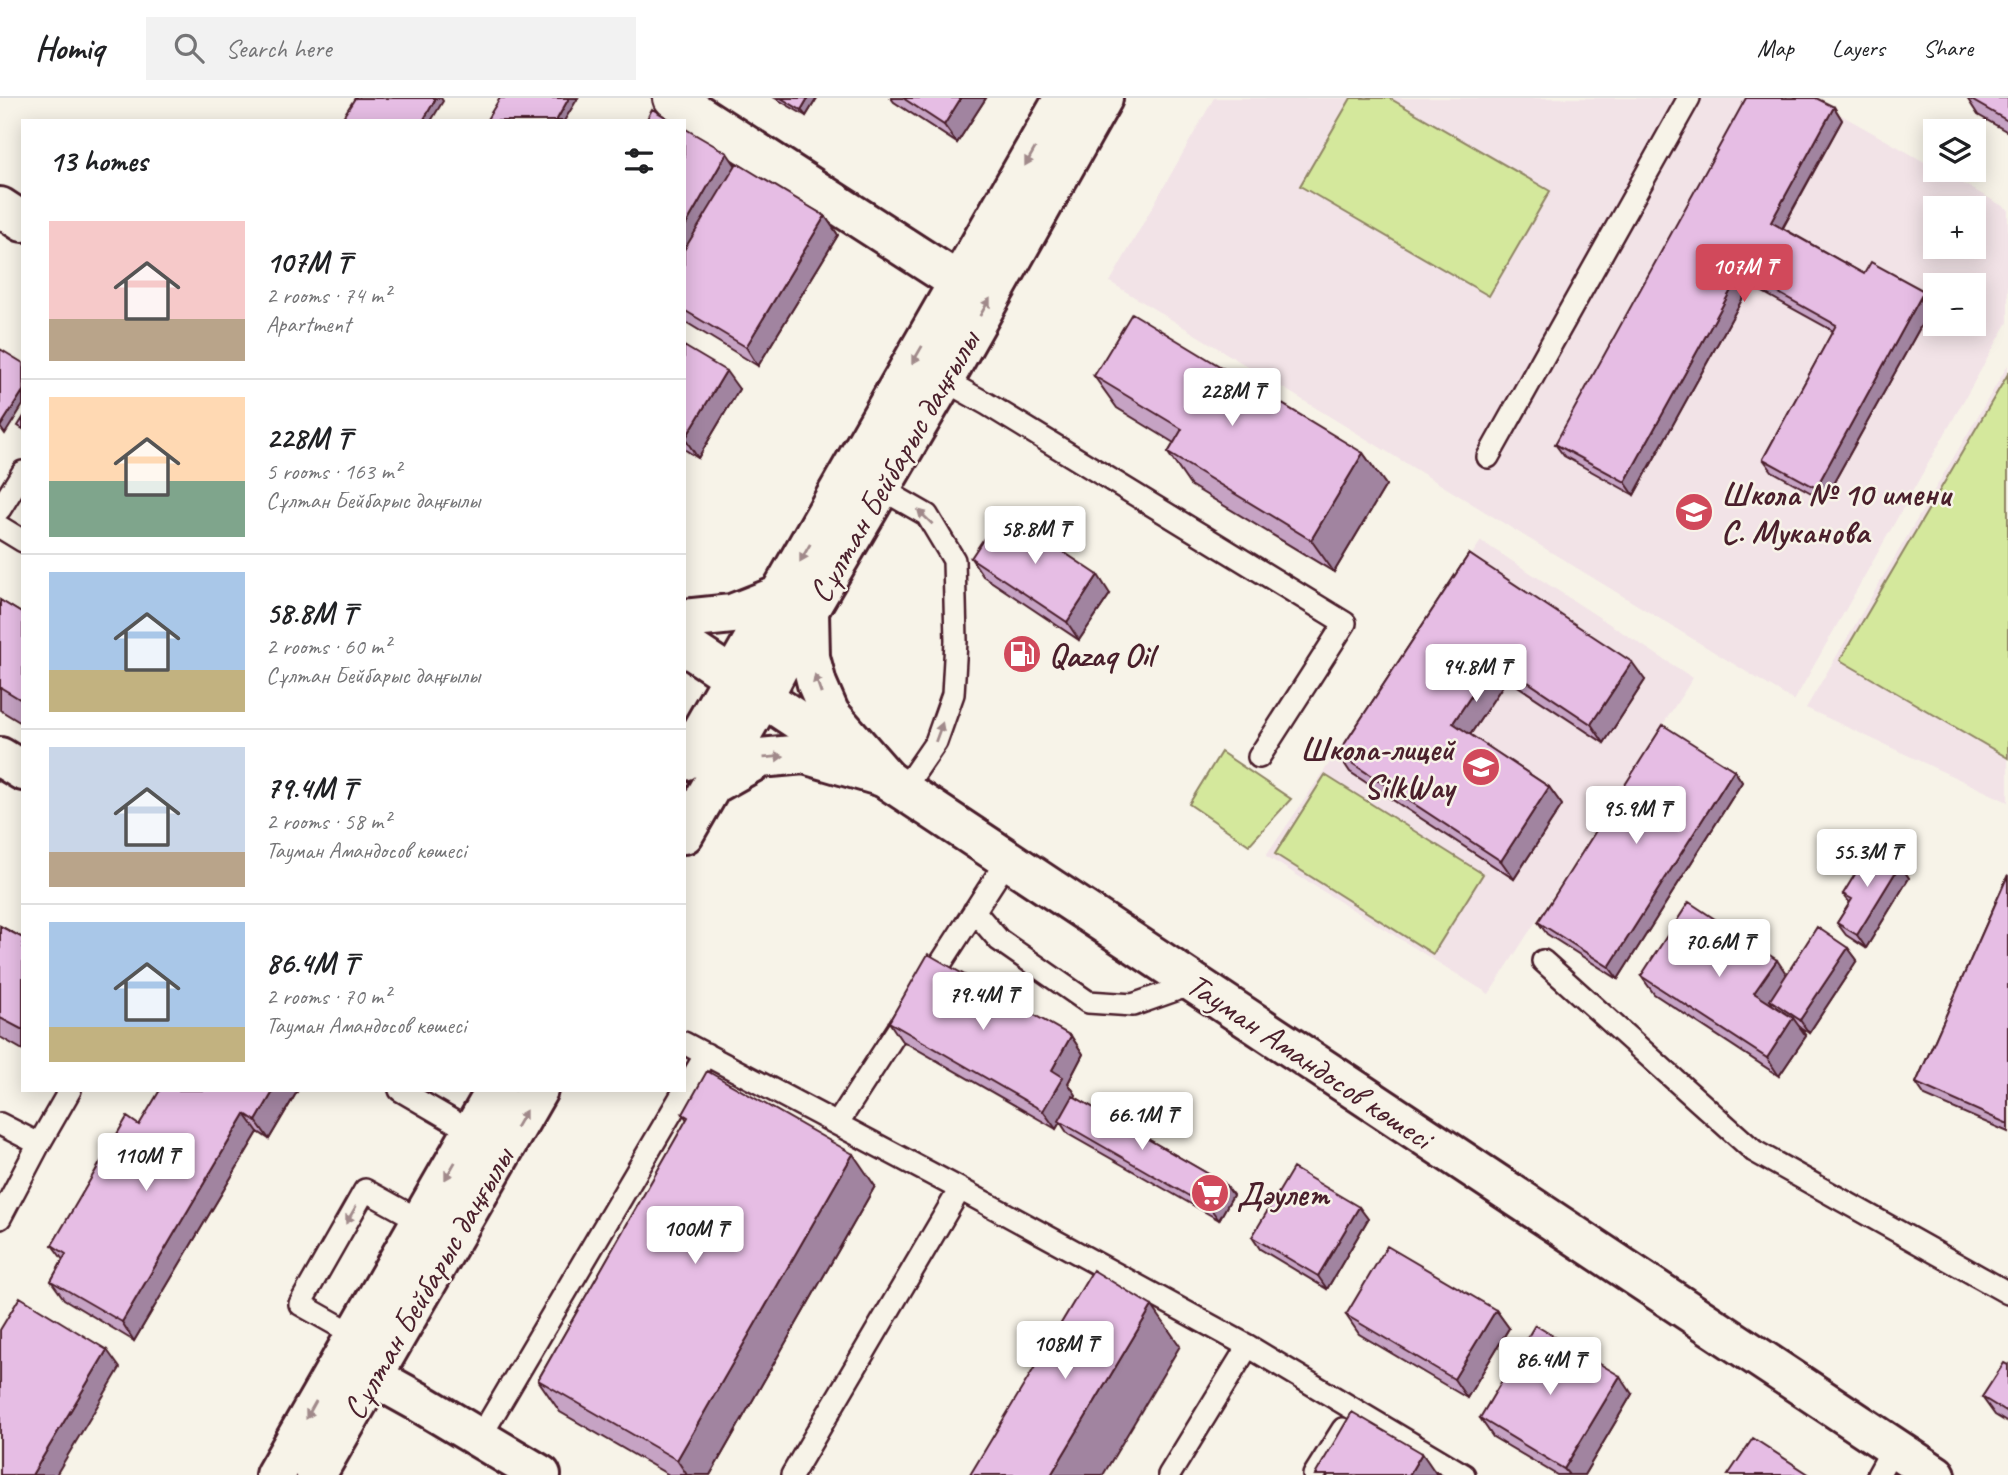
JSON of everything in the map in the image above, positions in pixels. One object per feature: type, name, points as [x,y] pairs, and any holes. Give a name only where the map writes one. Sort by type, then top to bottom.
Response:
[{"type":"main road","points":[[673,98],[958,282]]},
{"type":"main road","name":"Сұлтан Бейбарыс даңғылы","points":[[686,825],[698,773],[795,603],[958,282],[1063,98]]},
{"type":"main road","name":"Сұлтан Бейбарыс даңғылы","points":[[795,603],[880,488],[1103,98]]},
{"type":"main road","points":[[0,207],[21,221]]},
{"type":"main road","points":[[686,618],[732,614],[795,603],[817,684],[830,714],[894,784]]},
{"type":"main road","name":"Тауман Амандосов көшесі","points":[[686,646],[1195,983],[1886,1461],[1936,1475]]},
{"type":"main road","points":[[698,773],[760,758],[804,754],[894,784]]},
{"type":"main road","points":[[0,757],[21,770]]},
{"type":"main road","name":"Сұлтан Бейбарыс даңғылы","points":[[316,1475],[356,1357],[421,1221],[495,1092]]},
{"type":"main road","name":"Сұлтан Бейбарыс даңғылы","points":[[275,1475],[537,1092]]},
{"type":"main road","points":[[356,1357],[479,1439],[541,1475]]},
{"type":"lane","points":[[1488,457],[1689,98]]},
{"type":"lane","points":[[944,380],[1345,623],[1259,757]]},
{"type":"lane","points":[[0,509],[21,475]]},
{"type":"lane","points":[[880,488],[927,515],[954,559],[956,641],[953,694],[936,742],[894,784]]},
{"type":"lane","points":[[0,527],[21,540]]},
{"type":"lane","points":[[837,1124],[1008,859]]},
{"type":"lane","points":[[974,911],[999,940],[1088,1002],[1133,1005],[1195,983]]},
{"type":"lane","points":[[1543,961],[1754,1152],[2008,1293]]},
{"type":"lane","points":[[686,1044],[1248,1346],[1464,1475]]},
{"type":"lane","points":[[686,1088],[706,1054]]},
{"type":"lane","points":[[0,1218],[70,1092]]},
{"type":"lane","points":[[403,1092],[472,1132]]},
{"type":"lane","points":[[479,1439],[684,1092]]},
{"type":"lane","points":[[0,1124],[39,1144]]},
{"type":"lane","points":[[792,1475],[960,1189]]},
{"type":"lane","points":[[356,1357],[300,1304],[365,1190],[421,1221]]},
{"type":"lane","points":[[1088,1289],[1102,1266]]},
{"type":"lane","points":[[1169,1475],[1248,1346]]},
{"type":"lane","points":[[1314,1475],[1355,1410]]},
{"type":"shaded area","name":"Школа № 10 имени С. Муканова","points":[[1214,98],[1811,98],[1923,161],[1923,182],[1960,182],[1985,196],[1923,196],[1923,259],[1986,259],[1986,197],[2008,209],[2008,322],[1794,701],[1110,282]]},
{"type":"shaded area","points":[[2008,365],[2008,802],[1806,708]]},
{"type":"shaded area","name":"Школа-лицей SilkWay","points":[[1481,541],[1693,678],[1489,994],[1266,856]]},
{"type":"green space","points":[[1351,98],[1389,98],[1550,191],[1489,296],[1300,186]]},
{"type":"green space","points":[[2008,374],[2008,758],[1840,660]]},
{"type":"green space","points":[[1221,752],[1291,799],[1249,845],[1189,804]]},
{"type":"green space","points":[[1325,775],[1483,874],[1433,954],[1275,854]]},
{"type":"building","points":[[355,98],[436,98],[424,119],[343,117]]},
{"type":"building","points":[[500,98],[569,98],[557,119],[487,119]]},
{"type":"building","points":[[781,98],[808,98],[801,110]]},
{"type":"building","points":[[903,98],[961,98],[944,125]]},
{"type":"building","points":[[1746,98],[1816,98],[1834,107],[1771,222],[1864,274],[1871,262],[1923,293],[1816,488],[1763,459],[1836,325],[1741,272],[1625,482],[1555,444]]},
{"type":"building","points":[[1968,98],[2008,98],[2008,121]]},
{"type":"building","points":[[652,109],[669,119],[647,119]]},
{"type":"building","points":[[686,129],[727,153],[686,225]]},
{"type":"building","points":[[737,163],[825,216],[746,347],[686,311],[686,247]]},
{"type":"building","points":[[1132,313],[1363,453],[1311,540],[1168,453],[1182,429],[1094,376]]},
{"type":"building","points":[[686,347],[726,371],[686,437]]},
{"type":"building","points":[[0,349],[21,362],[21,394],[0,427]]},
{"type":"building","points":[[1002,511],[1098,575],[1067,622],[971,558]]},
{"type":"building","name":"Школа-лицей SilkWay","points":[[1469,554],[1632,662],[1591,724],[1495,660],[1453,723],[1549,787],[1501,861],[1338,754]]},
{"type":"building","points":[[0,600],[21,613],[21,700],[0,687]]},
{"type":"building","points":[[1663,725],[1734,770],[1609,967],[1538,922]]},
{"type":"building","points":[[1871,848],[1900,865],[1857,935],[1837,923],[1852,899],[1843,894]]},
{"type":"building","points":[[2008,875],[2008,1124],[1916,1083]]},
{"type":"building","points":[[1689,902],[1777,960],[1754,993],[1793,1018],[1767,1058],[1641,976]]},
{"type":"building","points":[[0,926],[21,937],[21,1029],[0,1018]]},
{"type":"building","points":[[1817,927],[1848,948],[1800,1020],[1770,1000]]},
{"type":"building","points":[[928,954],[1071,1036],[1052,1070],[1063,1077],[1043,1111],[889,1022]]},
{"type":"building","points":[[707,1071],[853,1154],[677,1460],[538,1380],[688,1117],[683,1114]]},
{"type":"building","points":[[159,1092],[273,1092],[256,1121],[245,1114],[122,1322],[51,1281],[66,1254],[52,1245],[127,1117],[139,1125]]},
{"type":"building","points":[[1073,1096],[1224,1183],[1210,1208],[1059,1121]]},
{"type":"building","points":[[1293,1168],[1359,1207],[1318,1276],[1252,1237]]},
{"type":"building","points":[[1387,1246],[1496,1310],[1454,1379],[1346,1315]]},
{"type":"building","points":[[1093,1270],[1152,1306],[1051,1475],[970,1475]]},
{"type":"building","points":[[20,1297],[107,1350],[32,1475],[0,1475],[0,1330]]},
{"type":"building","points":[[1535,1325],[1620,1376],[1564,1469],[1480,1418]]},
{"type":"building","points":[[2004,1363],[2008,1365],[2008,1413],[1982,1397]]},
{"type":"building","points":[[1352,1412],[1422,1453],[1409,1475],[1315,1475]]},
{"type":"building","points":[[1753,1438],[1810,1475],[1728,1475]]},
{"type":"place","name":"Школа № 10 имени С. Муканова","points":[[1694,512]]},
{"type":"place","name":"Qazaq Oil","points":[[1022,654]]},
{"type":"place","name":"Школа-лицей SilkWay","points":[[1481,767]]},
{"type":"place","name":"Дәулет","points":[[1210,1193]]}]
